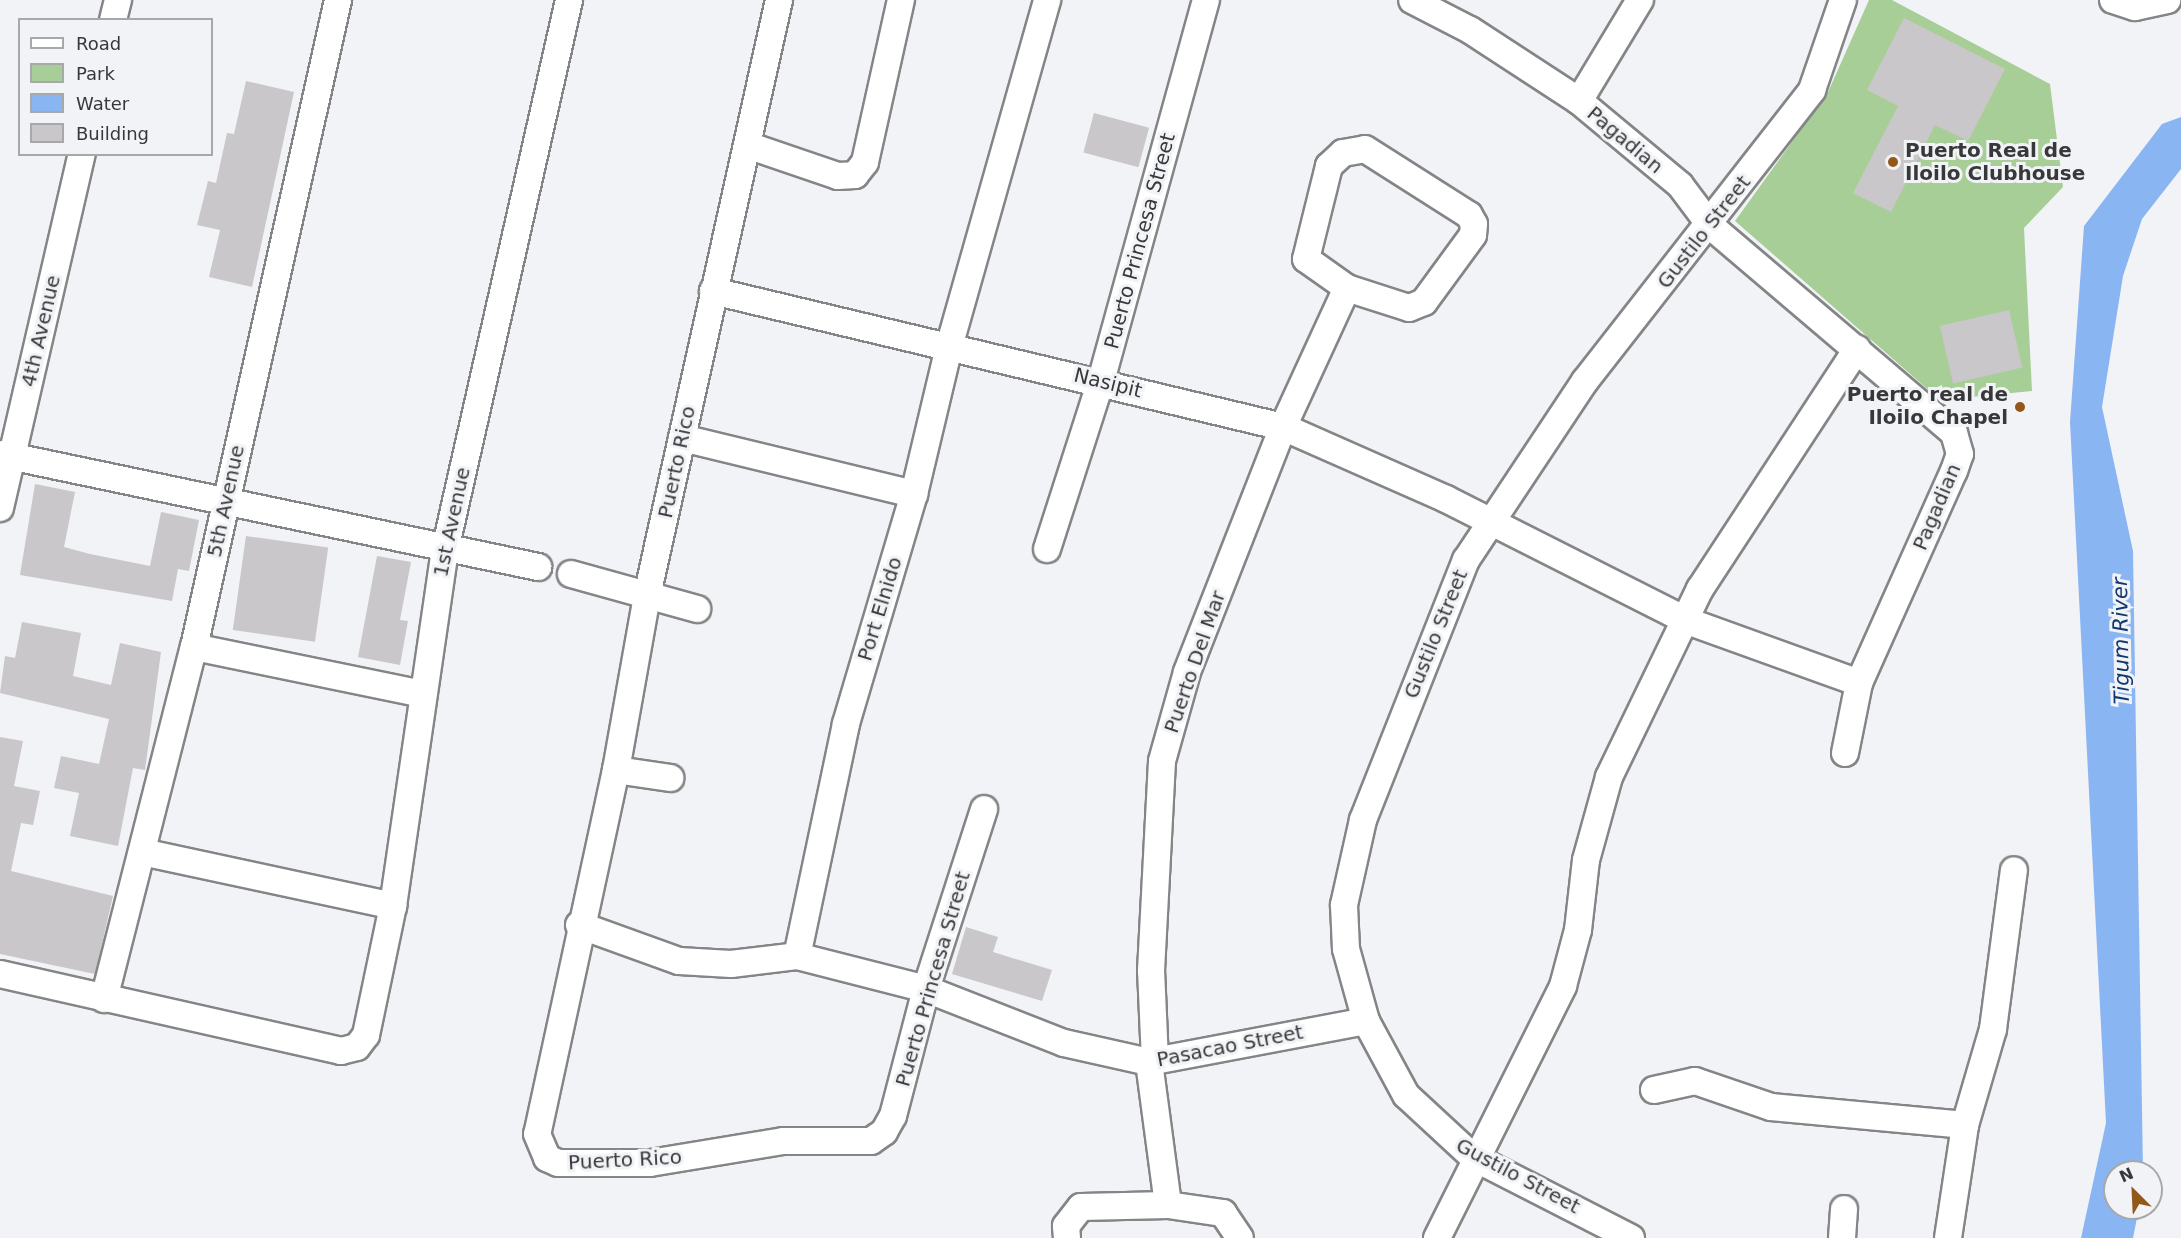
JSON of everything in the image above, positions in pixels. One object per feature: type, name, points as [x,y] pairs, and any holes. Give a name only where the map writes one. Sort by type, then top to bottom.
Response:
[{"type":"street","points":[[114,18],[118,0]]},
{"type":"street","name":"5th Avenue","points":[[104,999],[194,647],[338,0]]},
{"type":"street","name":"1st Avenue","points":[[104,999],[341,1051],[357,1047],[366,1035],[393,906],[422,694],[445,550],[569,0]]},
{"type":"street","name":"Puerto Rico","points":[[779,0],[647,596],[616,770],[579,925],[537,1134],[547,1158],[558,1163],[650,1162],[783,1141],[871,1141]]},
{"type":"street","points":[[747,145],[838,176],[855,175],[865,162],[902,0]]},
{"type":"street","name":"Port Elnido","points":[[797,956],[846,724],[914,494],[949,347],[1047,0]]},
{"type":"street","name":"Puerto Princesa Street","points":[[1047,549],[1101,381],[1206,0]]},
{"type":"street","name":"Pagadian","points":[[1412,0],[1470,30],[1579,101],[1680,185],[1710,225],[1954,433],[1960,454],[1858,682],[1845,753]]},
{"type":"street","points":[[1579,101],[1640,0]]},
{"type":"street","name":"Gustilo Street","points":[[1631,1238],[1473,1157],[1406,1095],[1366,1021],[1346,949],[1344,905],[1351,868],[1398,727],[1466,560],[1488,521],[1585,381],[1710,225],[1812,90],[1844,0]]},
{"type":"street","points":[[2124,4],[2167,0]]},
{"type":"street","points":[[1365,149],[1469,216],[1473,235],[1424,302],[1409,308],[1347,288],[1306,259],[1329,166],[1342,153],[1365,149]]},
{"type":"street","name":"4th Avenue","points":[[0,508],[6,455],[81,156]]},
{"type":"street","name":"Puerto Del Mar","points":[[1168,1205],[1152,1061],[1151,971],[1162,761],[1187,672],[1284,427],[1347,288]]},
{"type":"street","name":"Nasipit","points":[[713,291],[1101,381],[1284,427],[1488,521]]},
{"type":"street","points":[[1437,1238],[1473,1157],[1497,1124],[1563,986],[1578,930],[1596,815],[1700,589],[1857,349]]},
{"type":"street","points":[[682,438],[914,494]]},
{"type":"street","points":[[6,455],[445,550],[538,567]]},
{"type":"street","points":[[1488,521],[1687,621],[1858,682]]},
{"type":"street","points":[[572,574],[697,609]]},
{"type":"street","points":[[194,647],[422,694]]},
{"type":"street","points":[[616,770],[670,778]]},
{"type":"street","name":"Puerto Princesa Street","points":[[871,1141],[893,1116],[926,989],[984,809]]},
{"type":"street","points":[[142,852],[393,906]]},
{"type":"street","points":[[1948,1238],[1965,1125],[1993,1029],[2014,870]]},
{"type":"street","points":[[579,925],[679,961],[731,964],[797,956],[926,989]]},
{"type":"street","points":[[0,974],[104,999]]},
{"type":"street","name":"Pasacao Street","points":[[926,989],[1064,1042],[1152,1061],[1366,1021]]},
{"type":"street","points":[[1654,1090],[1695,1081],[1771,1107],[1965,1125]]},
{"type":"street","points":[[1067,1238],[1066,1226],[1081,1207],[1168,1205],[1223,1213],[1240,1238]]},
{"type":"street","points":[[1842,1238],[1844,1209]]},
{"type":"green space","points":[[1869,0],[1892,0],[2050,84],[2063,187],[2024,228],[2032,391],[1940,400],[1735,221],[1828,92]]},
{"type":"water","name":"Tigum River","points":[[2181,117],[2181,169],[2142,219],[2123,276],[2102,407],[2133,551],[2143,1160],[2103,1160],[2103,1220],[2137,1220],[2133,1238],[2081,1238],[2106,1123],[2070,422],[2084,226],[2162,124]]},
{"type":"building","points":[[1904,18],[2005,69],[1968,141],[1935,125],[1891,212],[1853,193],[1898,106],[1867,90]]},
{"type":"building","points":[[246,81],[294,92],[252,287],[209,277],[220,230],[197,225],[208,181],[216,183],[227,133],[234,134]]},
{"type":"building","points":[[1094,113],[1149,128],[1138,167],[1083,153]]},
{"type":"building","points":[[2009,310],[2022,367],[1953,383],[1940,326]]},
{"type":"building","points":[[35,484],[75,492],[64,547],[90,554],[150,566],[161,512],[199,520],[189,571],[178,569],[172,601],[20,575]]},
{"type":"building","points":[[246,536],[328,548],[315,642],[233,630]]},
{"type":"building","points":[[377,556],[411,562],[400,620],[408,621],[400,665],[358,657]]},
{"type":"building","points":[[22,622],[81,633],[73,676],[111,685],[120,643],[161,652],[145,770],[133,768],[118,846],[70,836],[79,793],[54,788],[61,756],[99,764],[109,719],[0,693],[5,656],[15,658]]},
{"type":"building","points":[[0,737],[23,741],[14,786],[40,791],[33,825],[21,823],[11,871],[113,896],[95,974],[0,954]]},
{"type":"building","points":[[966,927],[998,937],[993,952],[1052,970],[1042,1001],[952,974]]},
{"type":"place","name":"Puerto Real de Iloilo Clubhouse","points":[[1893,162]]},
{"type":"place","name":"Puerto real de Iloilo Chapel","points":[[2020,407]]}]
